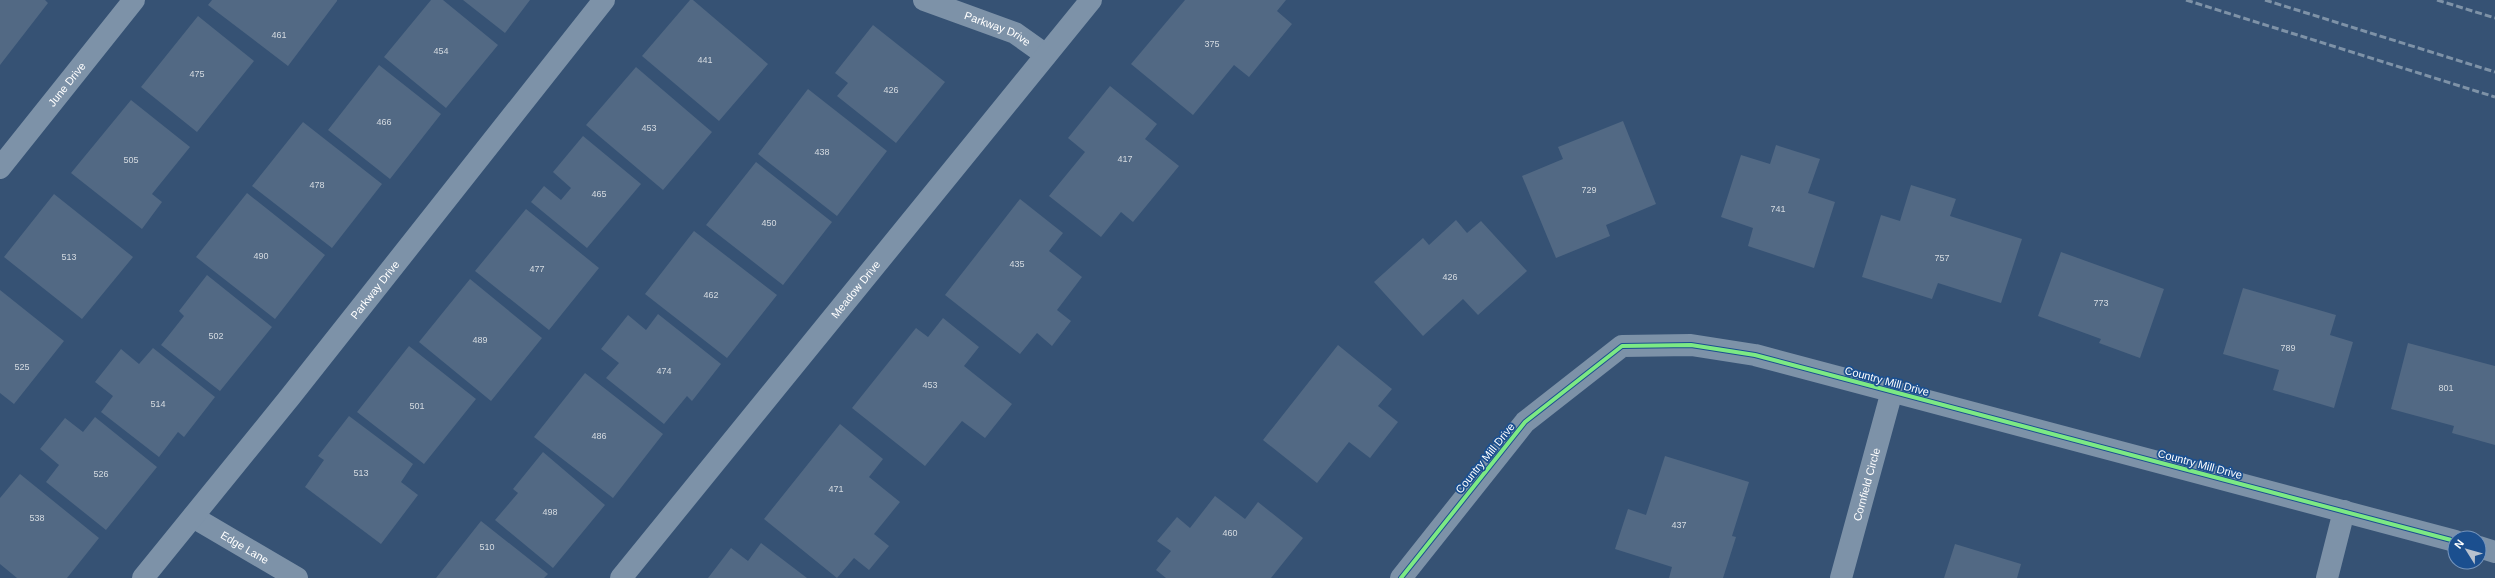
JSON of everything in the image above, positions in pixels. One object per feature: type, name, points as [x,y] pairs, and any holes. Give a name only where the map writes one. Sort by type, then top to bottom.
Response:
[{"type":"street","name":"June Drive","points":[[0,168],[134,0]]},
{"type":"street","name":"Parkway Drive","points":[[143,578],[604,0]]},
{"type":"street","name":"Parkway Drive","points":[[924,0],[1015,33],[1046,55]]},
{"type":"street","name":"Meadow Drive","points":[[621,578],[1091,0]]},
{"type":"street","name":"Country Mill Drive","points":[[1401,578],[1525,422],[1622,346],[1691,345],[1755,355],[2447,539]]},
{"type":"street","name":"Cornfield Circle","points":[[1841,578],[1892,391]]},
{"type":"street","points":[[2326,578],[2344,511]]},
{"type":"street","name":"Edge Lane","points":[[193,517],[297,578]]},
{"type":"building","points":[[0,0],[45,0],[48,3],[0,65]]},
{"type":"building","points":[[212,0],[337,1],[288,66],[208,5]]},
{"type":"building","points":[[431,0],[443,0],[498,45],[446,108],[384,57]]},
{"type":"building","points":[[463,0],[530,0],[505,33]]},
{"type":"building","points":[[690,0],[693,0],[768,64],[719,121],[642,56]]},
{"type":"building","points":[[1185,0],[1286,0],[1277,11],[1292,24],[1249,77],[1234,65],[1193,115],[1131,64]]},
{"type":"building","points":[[198,16],[254,61],[197,132],[141,87]]},
{"type":"building","points":[[873,25],[945,82],[896,143],[837,96],[848,83],[835,73]]},
{"type":"building","points":[[379,65],[441,114],[390,179],[328,130]]},
{"type":"building","points":[[636,67],[712,132],[663,190],[586,125]]},
{"type":"building","points":[[1110,86],[1157,124],[1145,139],[1179,166],[1133,222],[1121,212],[1101,237],[1049,196],[1085,152],[1068,138]]},
{"type":"building","points":[[808,89],[887,151],[837,216],[758,154]]},
{"type":"building","points":[[131,100],[190,147],[152,194],[162,202],[142,229],[71,173]]},
{"type":"building","points":[[1623,121],[1656,204],[1606,225],[1610,236],[1556,258],[1522,176],[1563,159],[1558,147]]},
{"type":"building","points":[[303,122],[382,184],[332,248],[252,186]]},
{"type":"building","points":[[583,136],[641,184],[587,248],[531,202],[544,186],[561,200],[571,188],[553,172]]},
{"type":"building","points":[[1776,145],[1820,159],[1808,193],[1835,202],[1814,268],[1748,246],[1753,228],[1721,217],[1741,155],[1770,164]]},
{"type":"building","points":[[756,162],[832,222],[783,285],[706,225]]},
{"type":"building","points":[[1911,185],[1956,199],[1950,216],[2022,239],[2001,303],[1938,283],[1932,299],[1862,277],[1881,215],[1900,221]]},
{"type":"building","points":[[247,193],[325,255],[275,319],[196,257]]},
{"type":"building","points":[[54,194],[133,257],[82,319],[4,257]]},
{"type":"building","points":[[1020,199],[1063,233],[1049,251],[1082,277],[1057,310],[1071,321],[1052,346],[1037,333],[1020,354],[945,295]]},
{"type":"building","points":[[526,209],[599,268],[549,330],[475,271]]},
{"type":"building","points":[[1456,220],[1467,233],[1481,221],[1527,271],[1478,315],[1463,299],[1423,336],[1374,282],[1423,238],[1429,245]]},
{"type":"building","points":[[694,231],[777,295],[727,358],[645,294]]},
{"type":"building","points":[[2061,252],[2164,289],[2140,358],[2099,343],[2101,339],[2038,316]]},
{"type":"building","points":[[207,275],[272,327],[220,391],[161,345],[184,316],[179,311]]},
{"type":"building","points":[[470,279],[542,338],[491,401],[419,342]]},
{"type":"building","points":[[2243,288],[2336,315],[2330,335],[2353,342],[2334,408],[2273,390],[2279,370],[2223,354]]},
{"type":"building","points":[[0,290],[64,341],[14,404],[0,393]]},
{"type":"building","points":[[658,314],[721,364],[692,401],[687,396],[664,424],[606,378],[619,363],[601,349],[628,315],[646,330]]},
{"type":"building","points":[[943,318],[979,347],[964,366],[1012,404],[985,438],[962,421],[925,466],[852,408],[916,328],[928,337]]},
{"type":"building","points":[[2408,343],[2495,366],[2495,445],[2452,433],[2454,426],[2391,409]]},
{"type":"building","points":[[1338,345],[1392,389],[1378,406],[1398,422],[1370,458],[1349,442],[1317,483],[1263,440]]},
{"type":"building","points":[[409,346],[476,399],[424,464],[357,412]]},
{"type":"building","points":[[153,348],[215,397],[184,437],[178,432],[159,457],[101,412],[113,396],[95,382],[121,349],[139,364]]},
{"type":"building","points":[[585,373],[663,434],[613,498],[534,437]]},
{"type":"building","points":[[349,416],[413,464],[401,482],[418,495],[381,544],[305,487],[324,460],[318,456]]},
{"type":"building","points":[[95,417],[157,467],[106,530],[46,482],[59,465],[40,449],[65,418],[83,432]]},
{"type":"building","points":[[840,424],[883,459],[869,477],[900,502],[874,534],[889,546],[869,570],[854,558],[837,578],[764,519]]},
{"type":"building","points":[[543,452],[605,505],[553,568],[495,520],[518,493],[513,489]]},
{"type":"building","points":[[1665,456],[1749,482],[1732,536],[1736,537],[1723,578],[1669,578],[1672,567],[1615,549],[1628,509],[1646,515]]},
{"type":"building","points":[[20,474],[99,538],[67,578],[17,578],[0,564],[0,498]]},
{"type":"building","points":[[1215,496],[1245,519],[1258,502],[1303,538],[1271,578],[1166,578],[1156,570],[1171,551],[1157,541],[1177,517],[1190,528]]},
{"type":"building","points":[[481,521],[548,574],[544,578],[436,578]]},
{"type":"building","points":[[761,543],[807,578],[708,578],[731,548],[748,561]]},
{"type":"building","points":[[1955,544],[2021,564],[2017,578],[1944,578]]},
{"type":"railway","points":[[2186,0],[2495,97]]},
{"type":"railway","points":[[2265,0],[2495,72]]},
{"type":"railway","points":[[2437,0],[2495,18]]},
{"type":"cycle path","points":[[1401,578],[1525,422],[1622,346],[1691,345],[1755,355],[2447,539]]}]
